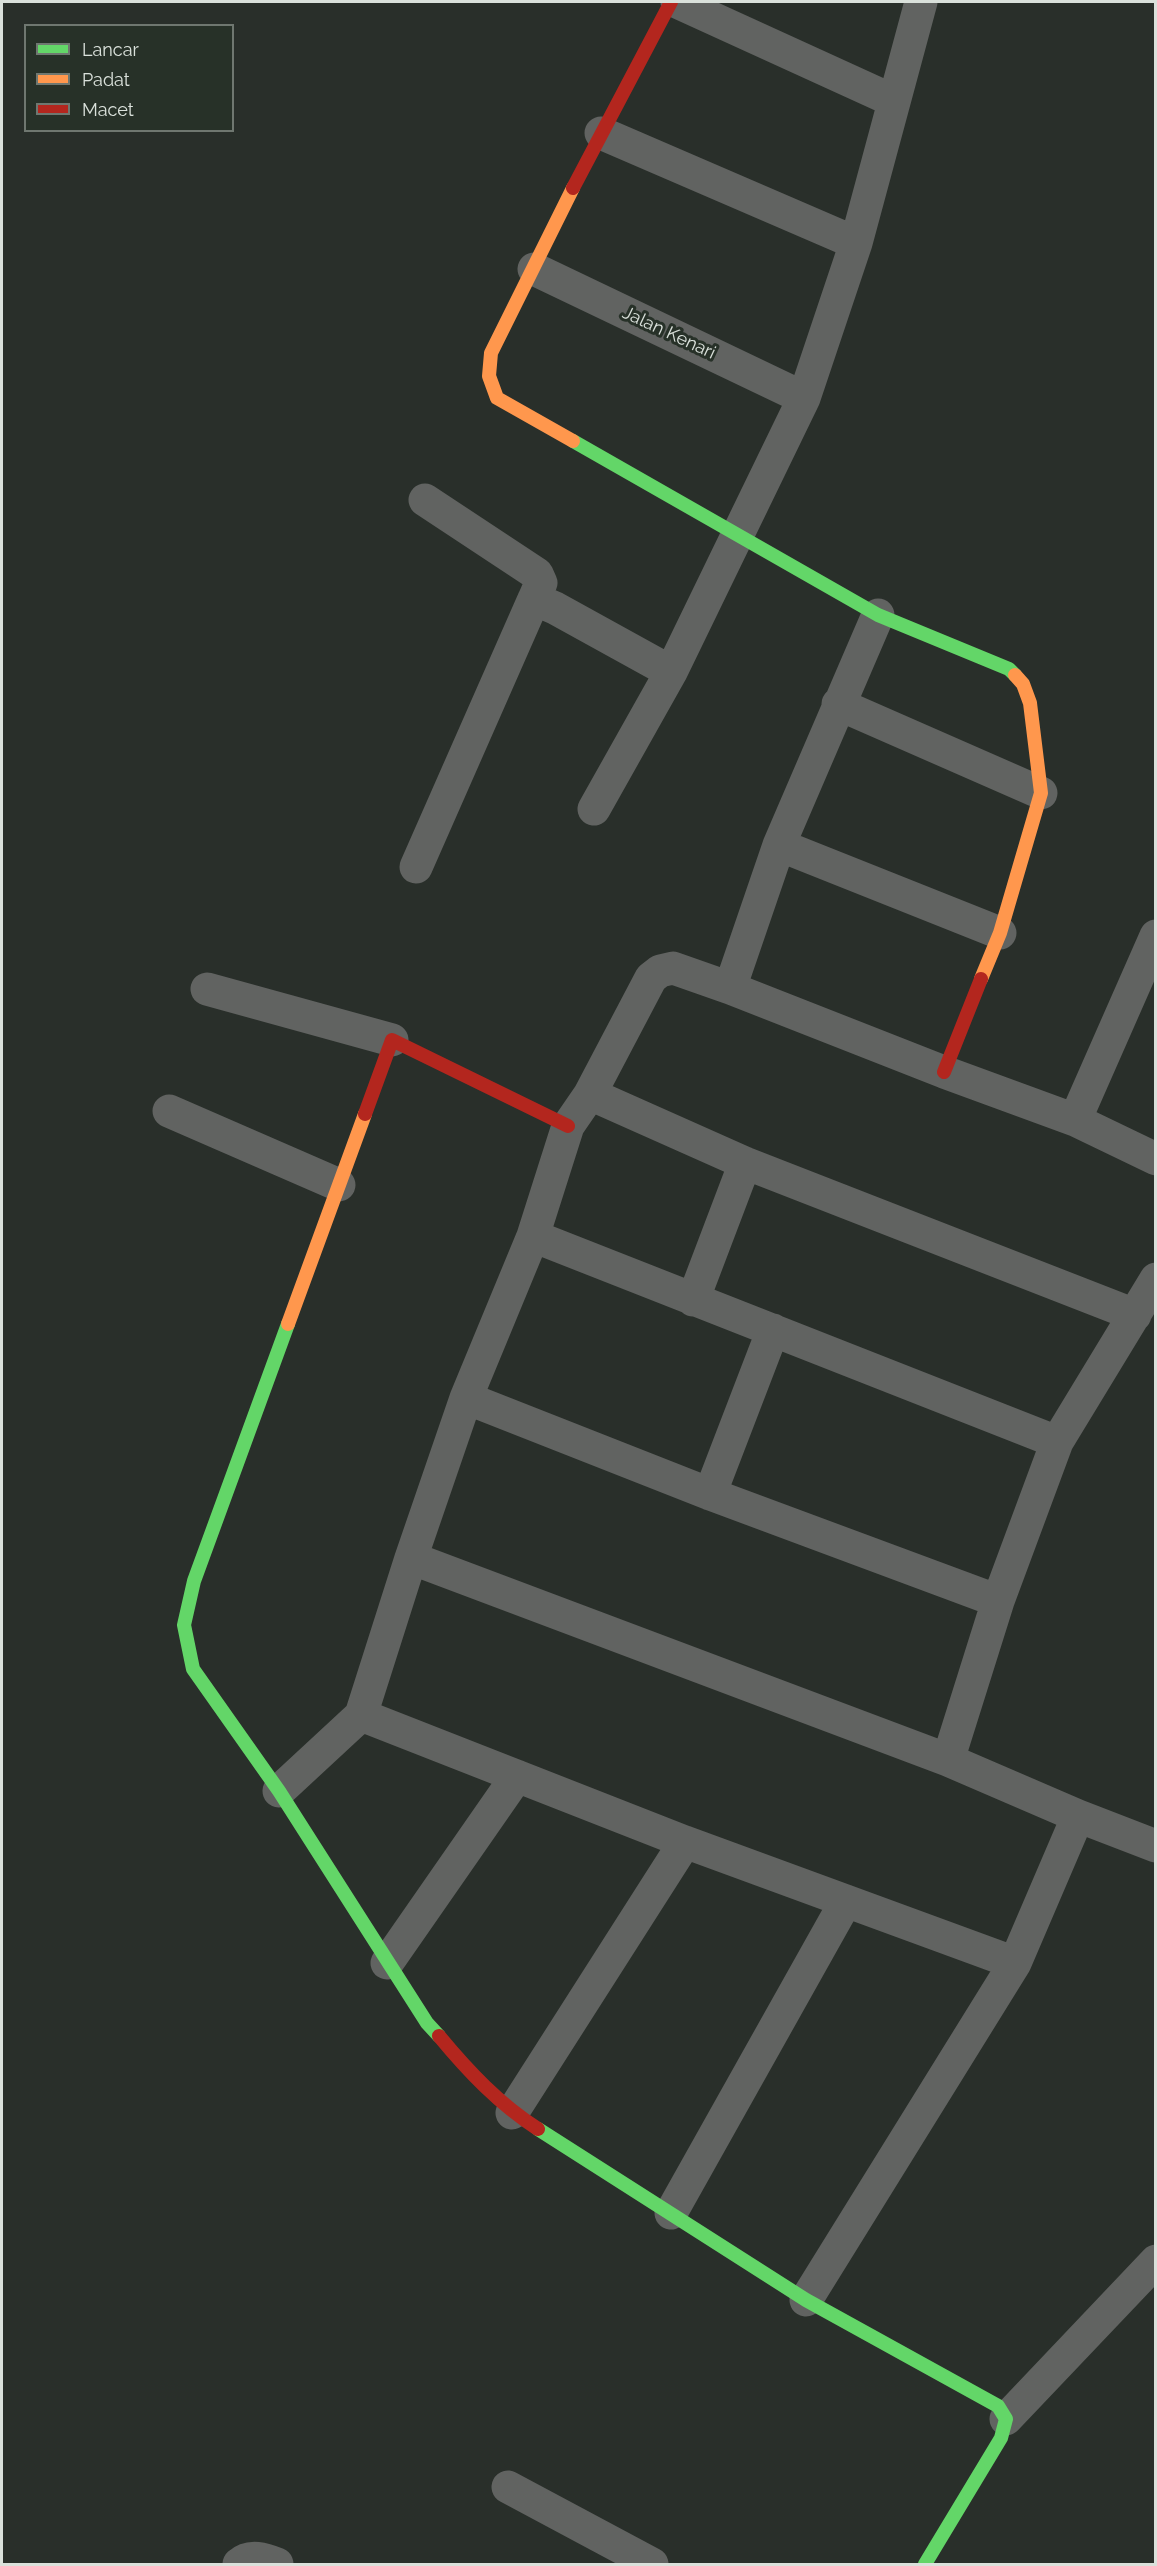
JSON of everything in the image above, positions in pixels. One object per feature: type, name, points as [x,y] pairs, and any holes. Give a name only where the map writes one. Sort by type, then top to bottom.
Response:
[{"type":"street","points":[[672,2],[601,133],[491,353],[487,369],[497,398],[740,534],[878,615],[1009,669],[1023,684],[1030,703],[1041,793],[1000,933],[944,1072]]},
{"type":"street","points":[[677,2],[894,101]]},
{"type":"street","points":[[594,809],[671,672],[740,534],[804,398],[856,243],[921,2]]},
{"type":"street","points":[[601,133],[856,243]]},
{"type":"street","name":"Jalan Kenari","points":[[534,269],[804,398]]},
{"type":"street","points":[[416,867],[541,583],[537,574],[425,500]]},
{"type":"street","points":[[534,599],[555,608],[671,672]]},
{"type":"street","points":[[730,988],[779,845],[878,615]]},
{"type":"street","points":[[838,704],[1041,793]]},
{"type":"street","points":[[779,845],[1000,933]]},
{"type":"street","points":[[1076,1120],[1155,936]]},
{"type":"street","points":[[279,1791],[361,1715],[411,1558],[466,1398],[533,1236],[568,1126],[590,1094],[651,978],[660,971],[673,968],[730,988],[944,1072],[1076,1120],[1155,1160]]},
{"type":"street","points":[[207,989],[392,1040],[568,1126]]},
{"type":"street","points":[[392,1040],[194,1581],[184,1625],[193,1669],[279,1791],[427,2023],[468,2071],[512,2114],[806,2300],[982,2396],[998,2406],[1006,2419]]},
{"type":"street","points":[[590,1094],[745,1163],[1135,1315]]},
{"type":"street","points":[[169,1111],[339,1185]]},
{"type":"street","points":[[693,1300],[745,1163]]},
{"type":"street","points":[[533,1236],[1058,1442]]},
{"type":"street","points":[[948,1760],[998,1601],[1058,1442],[1155,1279]]},
{"type":"street","points":[[710,1494],[773,1330]]},
{"type":"street","points":[[466,1398],[710,1494],[998,1601]]},
{"type":"street","points":[[411,1558],[948,1760],[1078,1816],[1155,1846]]},
{"type":"street","points":[[361,1715],[685,1842],[1015,1963]]},
{"type":"street","points":[[387,1963],[517,1776]]},
{"type":"street","points":[[806,2300],[1015,1963],[1078,1816]]},
{"type":"street","points":[[512,2114],[685,1842]]},
{"type":"street","points":[[671,2213],[846,1901]]},
{"type":"street","points":[[925,2565],[1001,2438],[1006,2419],[1155,2261]]},
{"type":"street","points":[[508,2487],[652,2565]]},
{"type":"street","points":[[239,2565],[249,2559],[265,2559],[277,2565]]},
{"type":"traffic: fast","points":[[573,441],[878,615],[1009,669],[1015,675]]},
{"type":"traffic: fast","points":[[288,1324],[194,1581],[184,1625],[193,1669],[279,1791],[427,2023],[439,2036]]},
{"type":"traffic: fast","points":[[538,2129],[806,2300],[998,2406],[1006,2419],[1001,2438],[925,2564]]},
{"type":"traffic: slow","points":[[573,188],[491,353],[489,376],[497,398],[573,441]]},
{"type":"traffic: slow","points":[[981,979],[1000,933],[1041,793],[1030,703],[1023,684],[1015,675]]},
{"type":"traffic: slow","points":[[288,1324],[365,1114]]},
{"type":"traffic: jam","points":[[573,188],[671,2]]},
{"type":"traffic: jam","points":[[944,1072],[981,979]]},
{"type":"traffic: jam","points":[[365,1114],[392,1040],[568,1126]]},
{"type":"traffic: jam","points":[[439,2036],[485,2086],[510,2109],[538,2129]]}]
